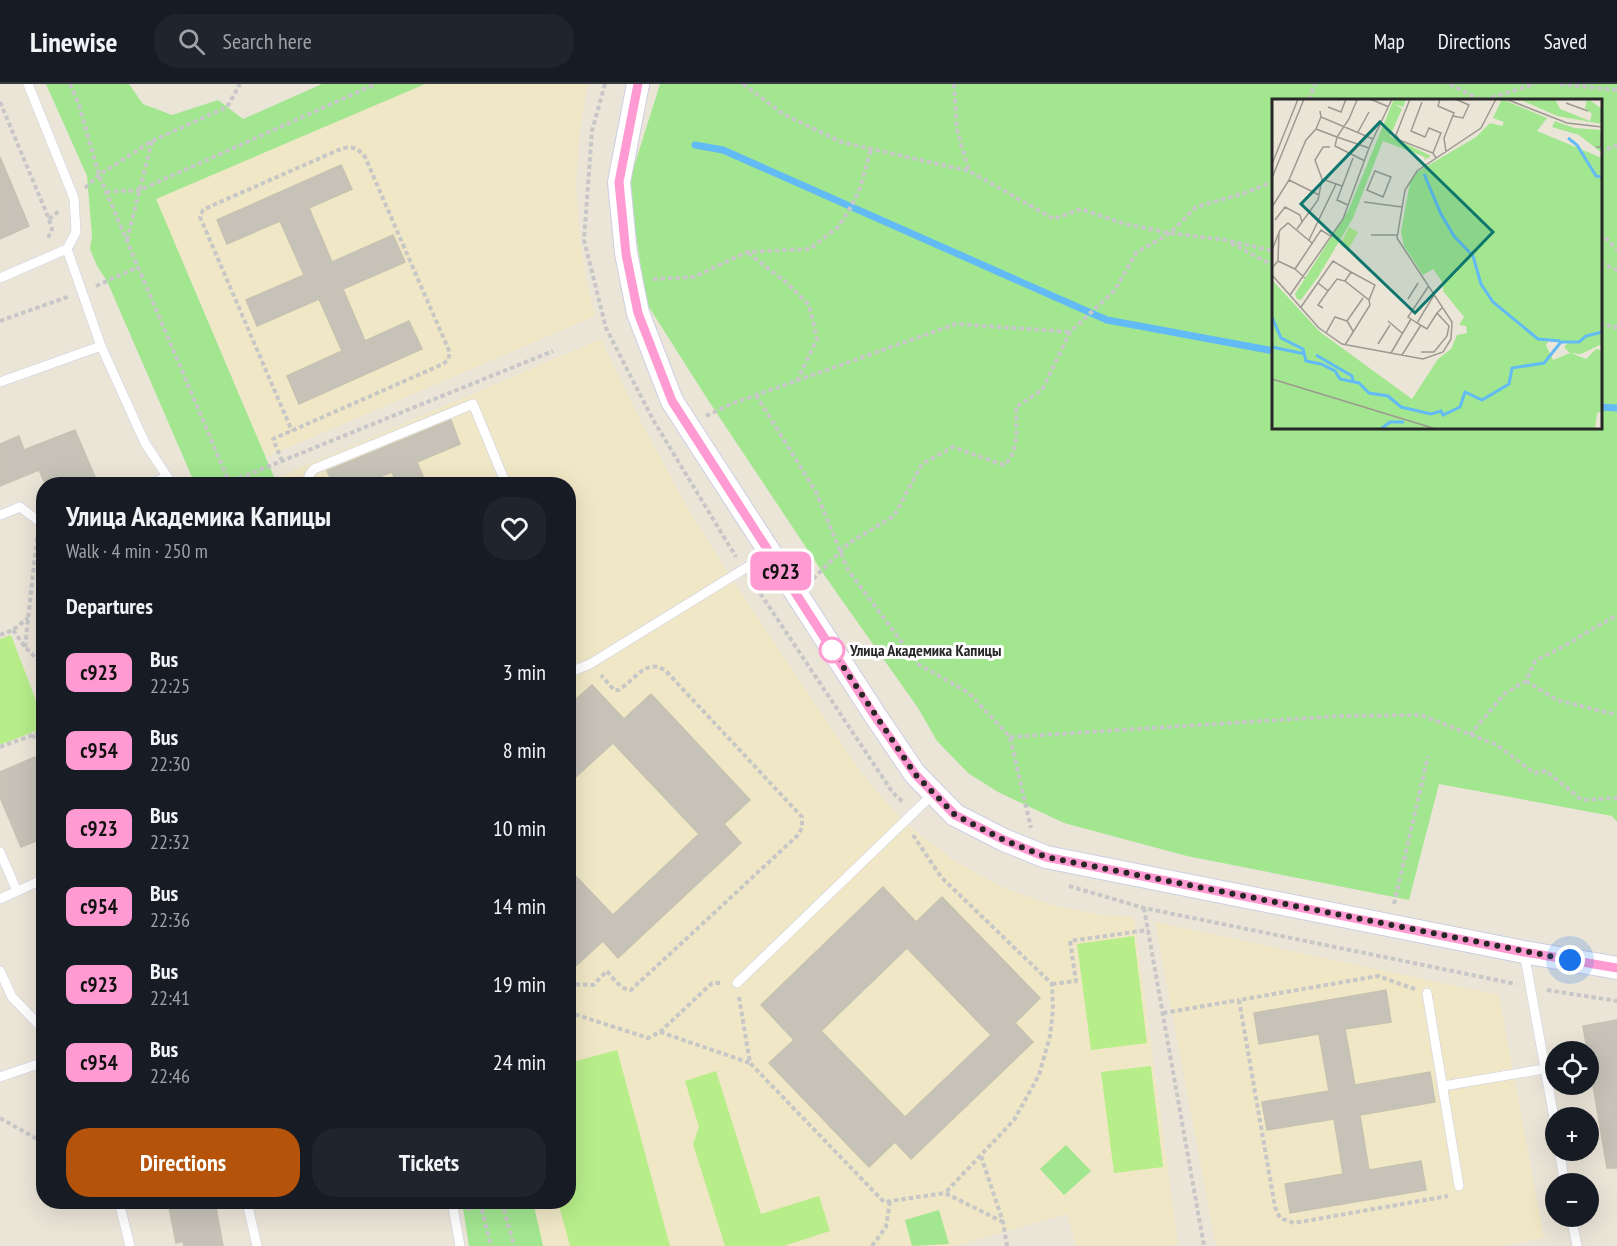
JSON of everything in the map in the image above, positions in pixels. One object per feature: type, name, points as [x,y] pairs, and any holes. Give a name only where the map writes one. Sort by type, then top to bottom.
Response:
[{"type":"street","points":[[638,84],[619,182],[626,254],[638,313],[672,401],[874,715],[915,774],[955,815],[1004,840],[1046,857],[1524,952],[1617,968]]},
{"type":"lane","points":[[0,278],[67,249],[76,232],[74,198],[28,84]]},
{"type":"lane","points":[[67,249],[101,346],[145,443],[166,477]]},
{"type":"lane","points":[[0,382],[101,346]]},
{"type":"lane","points":[[308,477],[309,473],[314,469],[473,404],[503,477]]},
{"type":"lane","points":[[0,515],[20,507],[36,520]]},
{"type":"lane","points":[[576,670],[590,664],[770,553]]},
{"type":"lane","points":[[737,983],[934,793]]},
{"type":"lane","points":[[0,852],[17,891]]},
{"type":"lane","points":[[0,899],[36,883]]},
{"type":"lane","points":[[1524,952],[1552,1107]]},
{"type":"lane","points":[[0,970],[12,997],[36,1022]]},
{"type":"lane","points":[[1427,993],[1460,1186]]},
{"type":"lane","points":[[0,1077],[36,1065]]},
{"type":"lane","points":[[1443,1086],[1544,1069]]},
{"type":"lane","points":[[121,1209],[130,1246]]},
{"type":"lane","points":[[249,1209],[257,1246]]},
{"type":"lane","points":[[453,1209],[460,1246]]},
{"type":"lane","points":[[1573,1227],[1577,1246]]},
{"type":"path","points":[[70,84],[79,105],[99,175],[225,477]]},
{"type":"path","points":[[74,198],[99,175],[152,141],[227,107],[240,84]]},
{"type":"path","points":[[106,192],[140,190],[376,84]]},
{"type":"path","points":[[605,84],[592,131],[584,240],[606,328],[651,418],[744,569],[893,793],[915,812]]},
{"type":"path","points":[[743,84],[783,114],[841,142],[969,171],[1054,219],[1081,209],[1125,225],[1225,240],[1272,251]]},
{"type":"path","points":[[954,84],[957,130],[969,171]]},
{"type":"path","points":[[1309,99],[1316,84]]},
{"type":"path","points":[[1450,84],[1480,99]]},
{"type":"path","points":[[1485,99],[1535,84]]},
{"type":"path","points":[[1560,84],[1617,90]]},
{"type":"path","points":[[0,102],[52,229],[46,240],[39,245]]},
{"type":"path","points":[[127,241],[152,141]]},
{"type":"path","points":[[1602,151],[1617,145]]},
{"type":"path","points":[[282,461],[273,440],[442,364],[448,360],[450,353],[365,157],[360,150],[352,147],[343,148],[211,206],[203,210],[200,217],[292,431]]},
{"type":"path","points":[[649,280],[694,277],[747,252],[810,249],[838,227],[851,207],[860,188],[871,149]]},
{"type":"path","points":[[810,582],[849,543],[894,516],[922,464],[953,447],[1004,465],[1011,459],[1015,445],[1017,407],[1042,390],[1070,332],[1114,290],[1136,253],[1170,233],[1196,207],[1245,193],[1272,182]]},
{"type":"path","points":[[1602,234],[1617,250]]},
{"type":"path","points":[[1225,240],[1272,265]]},
{"type":"path","points":[[747,252],[787,283],[809,305],[817,339],[797,381]]},
{"type":"path","points":[[1602,264],[1617,270]]},
{"type":"path","points":[[107,281],[138,267]]},
{"type":"path","points":[[0,321],[81,292]]},
{"type":"path","points":[[703,417],[756,395],[956,324],[1070,332]]},
{"type":"path","points":[[244,477],[553,351]]},
{"type":"path","points":[[756,395],[816,492],[842,550],[848,570],[918,664],[969,693],[1010,737],[1031,828]]},
{"type":"path","points":[[25,646],[36,560]]},
{"type":"path","points":[[1470,735],[1504,694],[1526,681],[1534,661],[1617,615]]},
{"type":"path","points":[[0,635],[13,630],[28,618]]},
{"type":"path","points":[[13,630],[36,658]]},
{"type":"path","points":[[576,984],[593,985],[607,971],[621,987],[631,990],[797,836],[802,828],[802,817],[666,670],[652,665],[644,668],[619,690],[611,687],[590,664]]},
{"type":"path","points":[[1526,681],[1557,700],[1617,714]]},
{"type":"path","points":[[1010,737],[1341,716],[1421,716],[1497,745],[1534,773],[1546,771],[1582,800],[1617,798]]},
{"type":"path","points":[[0,747],[36,734]]},
{"type":"path","points":[[32,735],[36,739]]},
{"type":"path","points":[[1394,907],[1428,756]]},
{"type":"path","points":[[905,822],[941,877],[1052,984],[1053,1010],[1050,1036],[1039,1075],[1014,1120],[945,1193]]},
{"type":"path","points":[[1064,885],[1144,908],[1529,987],[1617,1001]]},
{"type":"path","points":[[1144,908],[1204,1246]]},
{"type":"path","points":[[1052,984],[1076,981],[1070,941],[1148,930]]},
{"type":"path","points":[[1163,1013],[1378,976],[1427,993]]},
{"type":"path","points":[[576,1015],[648,1038],[660,1032],[712,982]]},
{"type":"path","points":[[737,983],[750,1063]]},
{"type":"path","points":[[1239,1000],[1275,1207],[1280,1218],[1294,1223],[1453,1196],[1460,1186]]},
{"type":"path","points":[[660,1032],[750,1063],[884,1202],[945,1193],[1003,1222]]},
{"type":"path","points":[[0,1118],[36,1138]]},
{"type":"path","points":[[981,1156],[1003,1222],[1007,1246]]},
{"type":"path","points":[[872,1246],[886,1227],[890,1201]]},
{"type":"path","points":[[482,1209],[491,1246]]},
{"type":"path","points":[[503,1209],[514,1246]]},
{"type":"shaded area","points":[[425,84],[588,84],[580,129],[576,185],[580,240],[595,316],[266,457],[156,199]]},
{"type":"shaded area","points":[[601,339],[642,424],[686,505],[725,568],[860,771],[895,812],[914,830],[955,861],[1004,888],[1052,905],[1102,915],[1134,917],[1178,1244],[1172,1246],[1076,1246],[1067,1214],[955,1246],[543,1246],[535,1209],[576,1209],[576,477],[279,477]]},
{"type":"shaded area","points":[[1155,922],[1499,995],[1544,1238],[1500,1246],[1216,1246]]},
{"type":"green space","points":[[46,84],[129,84],[143,104],[172,115],[218,100],[243,119],[322,84],[425,84],[156,199],[274,477],[192,477],[107,281],[90,249],[92,236],[87,176]]},
{"type":"green space","points":[[660,84],[1617,84],[1617,822],[1612,816],[1439,784],[1409,900],[1187,856],[1064,823],[998,792],[968,773],[937,741],[918,708],[827,579],[647,304],[628,186]]},
{"type":"green space","points":[[11,635],[36,701],[36,731],[0,745],[0,639]]},
{"type":"green space","points":[[1134,936],[1147,1043],[1091,1050],[1077,944]]},
{"type":"green space","points":[[617,1050],[670,1246],[570,1246],[560,1209],[576,1209],[576,1061]]},
{"type":"green space","points":[[1151,1066],[1163,1167],[1114,1173],[1101,1072]]},
{"type":"green space","points":[[716,1071],[761,1214],[819,1196],[830,1231],[784,1246],[725,1246],[693,1144],[699,1127],[685,1081]]},
{"type":"green space","points":[[1066,1145],[1091,1171],[1064,1195],[1040,1169]]},
{"type":"green space","points":[[463,1209],[535,1209],[543,1246],[469,1246]]},
{"type":"green space","points":[[939,1210],[949,1244],[912,1246],[905,1220]]},
{"type":"building","points":[[0,157],[29,226],[0,239]]},
{"type":"building","points":[[341,165],[352,189],[309,208],[332,262],[393,235],[405,262],[343,289],[365,341],[409,321],[422,349],[299,404],[287,376],[342,351],[319,299],[257,326],[246,300],[304,275],[280,221],[227,244],[217,220]]},
{"type":"building","points":[[451,420],[460,444],[417,462],[423,477],[394,477],[392,472],[379,477],[330,477],[327,471]]},
{"type":"building","points":[[75,430],[95,477],[42,477],[39,470],[0,486],[0,444],[19,436],[24,450]]},
{"type":"building","points":[[592,685],[624,719],[651,694],[750,800],[724,824],[741,843],[618,958],[603,941],[576,966],[576,876],[613,915],[699,834],[613,743],[576,777],[576,699]]},
{"type":"building","points":[[35,757],[36,841],[21,847],[0,797],[0,772]]},
{"type":"building","points":[[883,887],[916,922],[942,897],[1040,998],[1015,1023],[1033,1042],[911,1159],[895,1142],[869,1167],[769,1063],[794,1040],[761,1005]],"holes":[[[907,948],[991,1035],[905,1117],[821,1031]]]},
{"type":"building","points":[[1386,990],[1391,1022],[1345,1029],[1355,1085],[1430,1072],[1435,1102],[1360,1115],[1369,1170],[1421,1161],[1426,1190],[1290,1213],[1285,1184],[1343,1174],[1334,1119],[1267,1130],[1262,1102],[1329,1091],[1319,1034],[1259,1044],[1254,1013]]},
{"type":"building","points":[[1617,1020],[1617,1168],[1607,1168],[1599,1107],[1597,1107],[1595,1095],[1599,1095],[1599,1041],[1586,1041],[1583,1026]]},
{"type":"building","points":[[169,1209],[216,1209],[223,1246],[184,1246],[183,1241],[176,1243]]},
{"type":"waterway","points":[[695,145],[723,150],[1107,320],[1272,351]]},
{"type":"waterway","points":[[1602,407],[1617,408]]},
{"type":"bus line","name":"с923","points":[[638,84],[619,182],[626,254],[638,313],[672,401],[874,715],[915,774],[955,815],[1004,840],[1046,857],[1524,952],[1617,968]]},
{"type":"place","name":"Улица Академика Капицы","points":[[832,650]]},
{"type":"route","points":[[832,650],[915,774],[955,815],[1004,840],[1046,857],[1570,960]]}]
